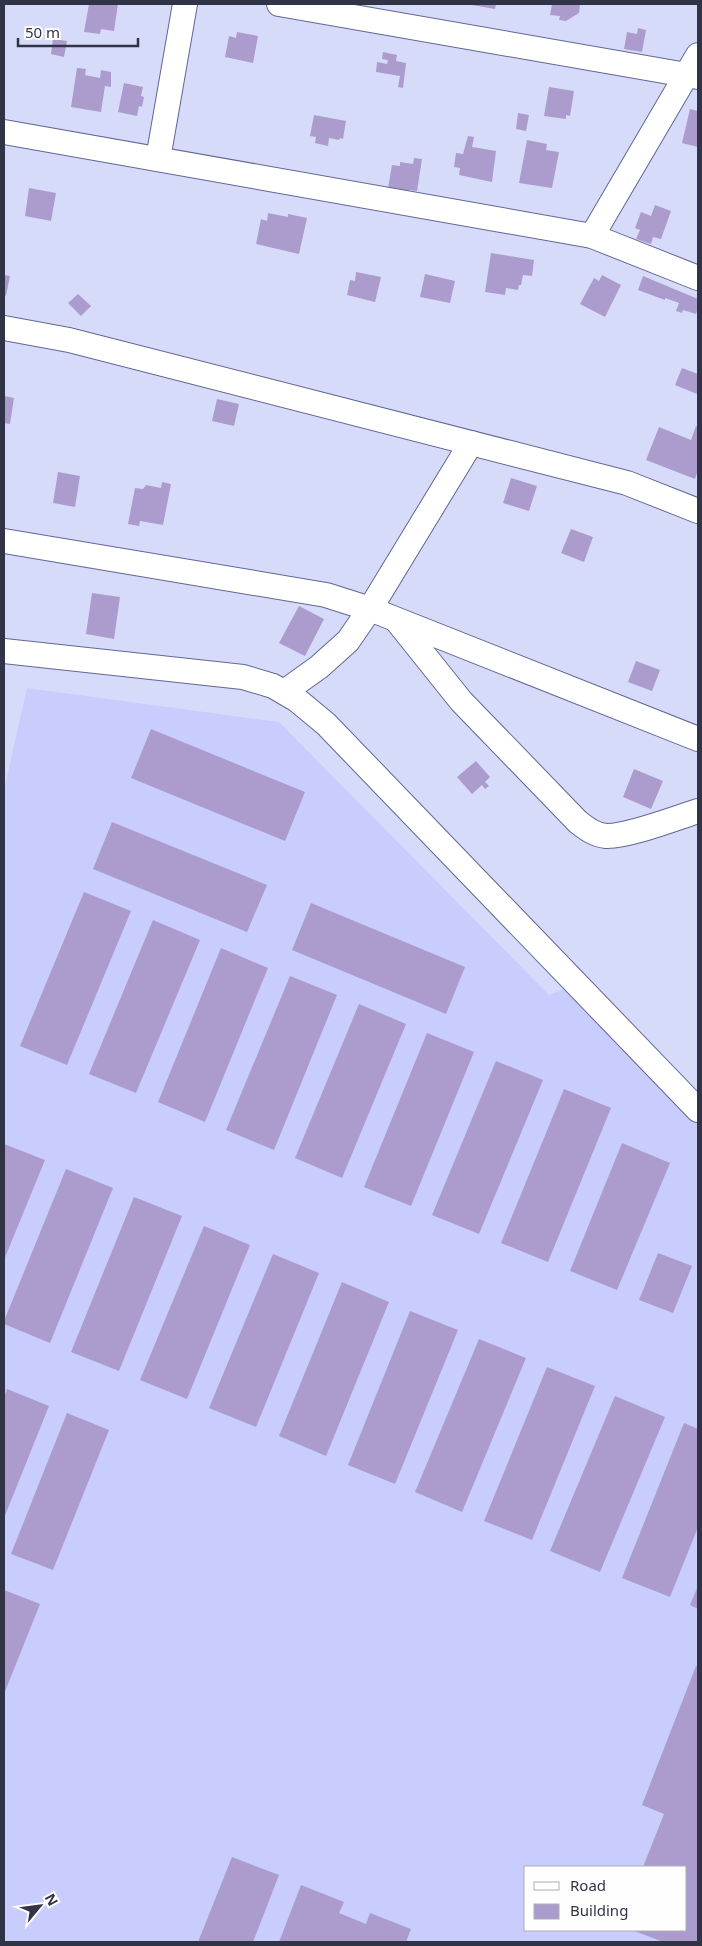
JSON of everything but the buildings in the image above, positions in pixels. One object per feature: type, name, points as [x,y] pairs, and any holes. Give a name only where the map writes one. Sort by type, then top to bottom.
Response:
[{"type":"street","points":[[158,159],[185,4]]},
{"type":"street","points":[[279,4],[694,69],[592,236]]},
{"type":"street","points":[[4,132],[592,236],[698,278]]},
{"type":"street","points":[[4,328],[69,340],[627,483],[698,511]]},
{"type":"street","points":[[284,692],[319,667],[348,641],[370,609],[471,443]]},
{"type":"street","points":[[4,541],[326,595],[396,619],[698,739]]},
{"type":"street","points":[[396,619],[461,701],[578,822],[591,832],[607,836],[623,834],[698,811]]},
{"type":"street","points":[[4,651],[243,677],[273,686],[297,700],[326,724],[698,1110]]},
{"type":"shaded area","points":[[27,688],[279,722],[549,995],[571,986],[698,1124],[698,1942],[4,1942],[4,790]]}]
